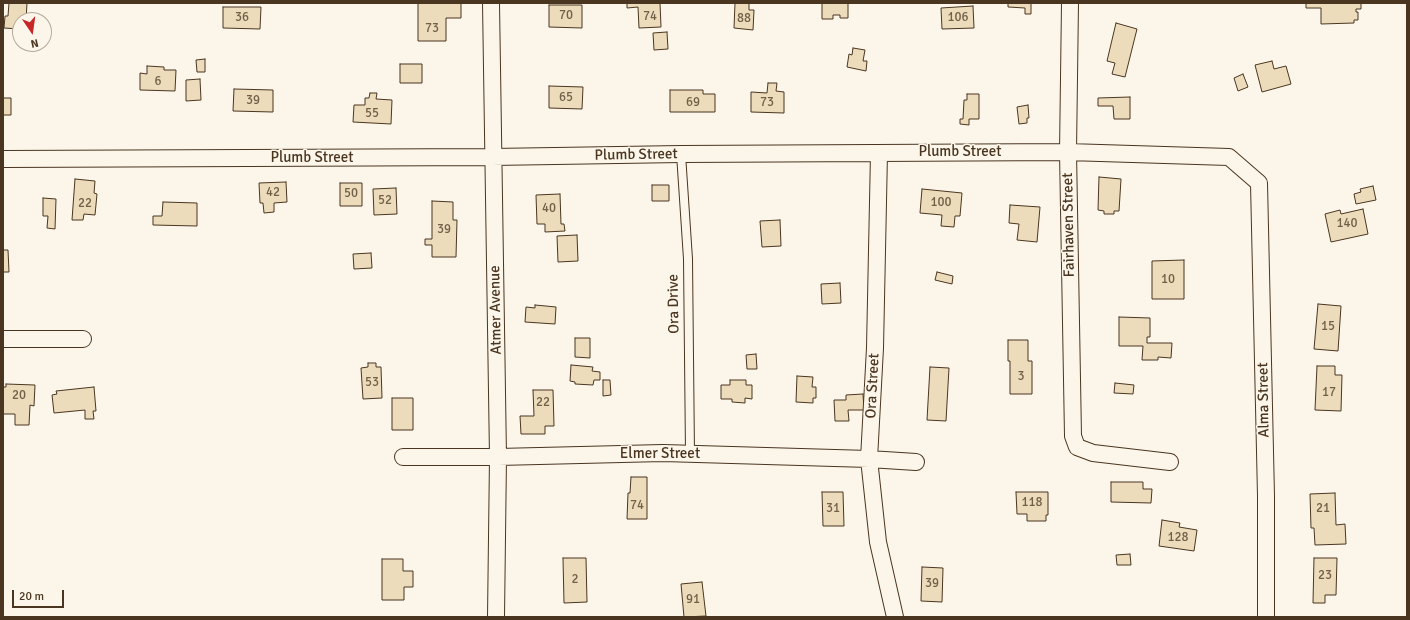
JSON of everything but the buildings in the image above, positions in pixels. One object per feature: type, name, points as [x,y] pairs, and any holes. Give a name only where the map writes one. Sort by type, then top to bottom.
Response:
[{"type":"street","name":"Atmer Avenue","points":[[491,3],[492,157],[498,457],[496,617]]},
{"type":"street","name":"Fairhaven Street","points":[[1070,3],[1068,152],[1073,436],[1077,447],[1093,453],[1170,462]]},
{"type":"street","name":"Plumb Street","points":[[3,159],[492,157],[681,154],[1068,152],[1229,158],[1259,183]]},
{"type":"street","name":"Ora Street","points":[[879,153],[875,348],[869,459],[878,542],[895,617]]},
{"type":"street","name":"Alma Street","points":[[1259,183],[1266,490],[1266,617]]},
{"type":"street","points":[[3,339],[83,339]]},
{"type":"street","name":"Elmer Street","points":[[403,457],[498,457],[663,453],[869,459],[916,462]]},
{"type":"lane","name":"Ora Drive","points":[[681,154],[688,259],[690,454]]}]
